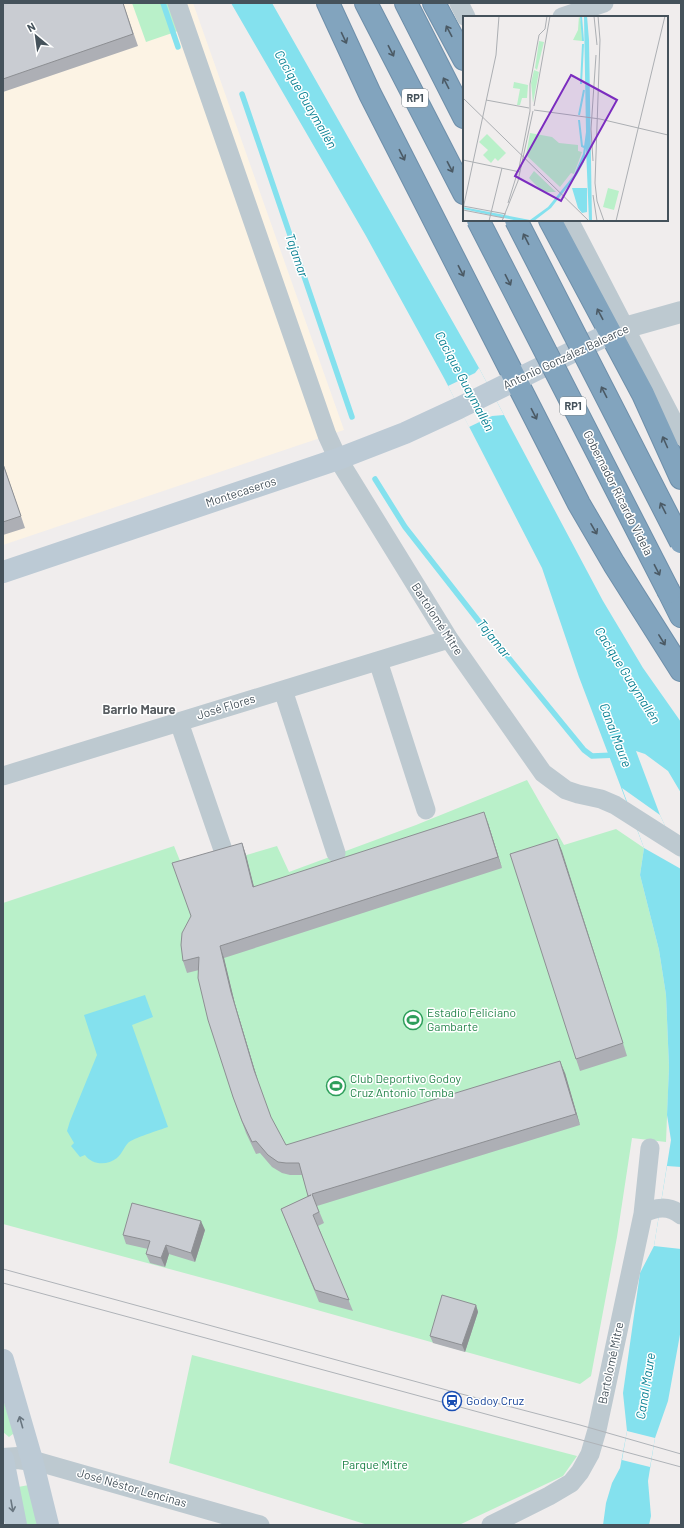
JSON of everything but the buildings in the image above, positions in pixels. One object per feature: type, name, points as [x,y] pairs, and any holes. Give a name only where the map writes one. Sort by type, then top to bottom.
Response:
[{"type":"highway","points":[[328,3],[370,94],[579,504],[614,564],[681,670]]},
{"type":"highway","name":"RP1","points":[[367,3],[463,191]]},
{"type":"highway","points":[[406,3],[463,115]]},
{"type":"highway","points":[[434,3],[463,57]]},
{"type":"highway","name":"Gobernador Ricardo Videla","points":[[479,221],[681,616]]},
{"type":"highway","points":[[517,221],[681,542]]},
{"type":"highway","points":[[551,221],[617,330],[643,394],[681,478]]},
{"type":"main road","name":"Antonio González Balcarce","points":[[475,400],[617,330]]},
{"type":"main road","name":"Montecaseros","points":[[3,572],[338,460],[404,433],[475,400]]},
{"type":"main road","points":[[3,1360],[32,1460],[48,1525]]},
{"type":"main road","points":[[3,1459],[16,1525]]},
{"type":"street","name":"Bartolomé Mitre","points":[[178,3],[327,435],[338,460],[449,639],[543,773],[566,790],[601,799],[614,805],[676,844]]},
{"type":"street","points":[[459,3],[466,16]]},
{"type":"street","points":[[565,16],[604,3]]},
{"type":"street","points":[[569,221],[617,330],[681,436]]},
{"type":"street","name":"Antonio González Balcarce","points":[[617,330],[681,312]]},
{"type":"street","name":"José Flores","points":[[3,776],[449,639]]},
{"type":"street","points":[[378,661],[426,810]]},
{"type":"street","points":[[283,690],[336,853]]},
{"type":"street","points":[[179,722],[223,850]]},
{"type":"street","name":"Bartolomé Mitre","points":[[490,1525],[549,1496],[571,1483],[580,1472],[590,1454],[651,1211],[650,1148]]},
{"type":"street","points":[[651,1211],[674,1211],[681,1215]]},
{"type":"street","name":"José Néstor Lencinas","points":[[3,1459],[18,1458],[32,1460],[216,1518],[260,1525]]},
{"type":"shaded area","points":[[3,3],[193,3],[344,430],[3,545]]},
{"type":"green space","points":[[132,3],[172,3],[181,30],[146,42]]},
{"type":"green space","name":"Club Deportivo Godoy Cruz Antonio Tomba","points":[[527,780],[564,845],[616,829],[644,848],[640,875],[659,950],[666,995],[669,1067],[666,1142],[632,1138],[617,1237],[591,1376],[580,1384],[225,1284],[3,1224],[3,903],[174,846],[185,873],[277,846],[289,872],[416,825]]},
{"type":"green space","name":"Parque Mitre","points":[[192,1355],[577,1456],[563,1476],[459,1525],[368,1525],[169,1463]]},
{"type":"green space","points":[[3,1399],[13,1430],[13,1434],[9,1437],[3,1432]]},
{"type":"green space","points":[[29,1485],[37,1525],[26,1525],[18,1487]]},
{"type":"water","points":[[231,3],[272,3],[479,368],[603,601],[643,668],[681,722],[681,793],[668,771],[645,754],[636,751],[660,815],[681,860],[681,1329],[668,1401],[655,1438],[648,1481],[651,1516],[649,1525],[603,1525],[606,1503],[612,1483],[620,1468],[627,1431],[623,1393],[640,1273],[654,1246],[671,1140],[667,1115],[669,1067],[666,995],[659,950],[640,875],[644,848],[579,677],[542,568],[444,378],[366,236]]},
{"type":"water","points":[[145,995],[153,1017],[132,1025],[168,1127],[131,1141],[113,1161],[100,1163],[92,1161],[85,1155],[80,1157],[71,1146],[74,1143],[67,1131],[97,1055],[84,1015]]},
{"type":"pier","points":[[479,368],[504,415],[492,416],[469,427],[448,386],[475,373]]},
{"type":"pier","points":[[622,788],[660,815],[681,860],[681,869],[644,848]]},
{"type":"pier","points":[[667,1166],[681,1167],[681,1249],[654,1246]]},
{"type":"pier","points":[[627,1431],[655,1438],[650,1467],[622,1460]]},
{"type":"waterway","name":"Tajamar","points":[[163,3],[178,47]]},
{"type":"waterway","name":"Tajamar","points":[[242,94],[352,417]]},
{"type":"waterway","name":"Tajamar","points":[[375,479],[405,527],[481,624],[584,750],[592,756],[616,755]]},
{"type":"tram line","points":[[3,1269],[580,1425],[681,1454]]},
{"type":"tram line","points":[[3,1283],[681,1467]]},
{"type":"place","name":"Estadio Feliciano Gambarte","points":[[413,1020]]},
{"type":"place","name":"Club Deportivo Godoy Cruz Antonio Tomba","points":[[336,1086]]},
{"type":"place","name":"Godoy Cruz","points":[[452,1401]]},
{"type":"district","name":"Barrio Maure","points":[[139,709]]},
{"type":"water label","name":"Cacique Guaymallén","points":[[306,99]]},
{"type":"water label","name":"Cacique Guaymallén","points":[[465,381]]},
{"type":"water label","name":"Cacique Guaymallén","points":[[628,675]]},
{"type":"water label","name":"Canal Maure","points":[[616,735]]},
{"type":"water label","name":"Canal Maure","points":[[645,1386]]}]
